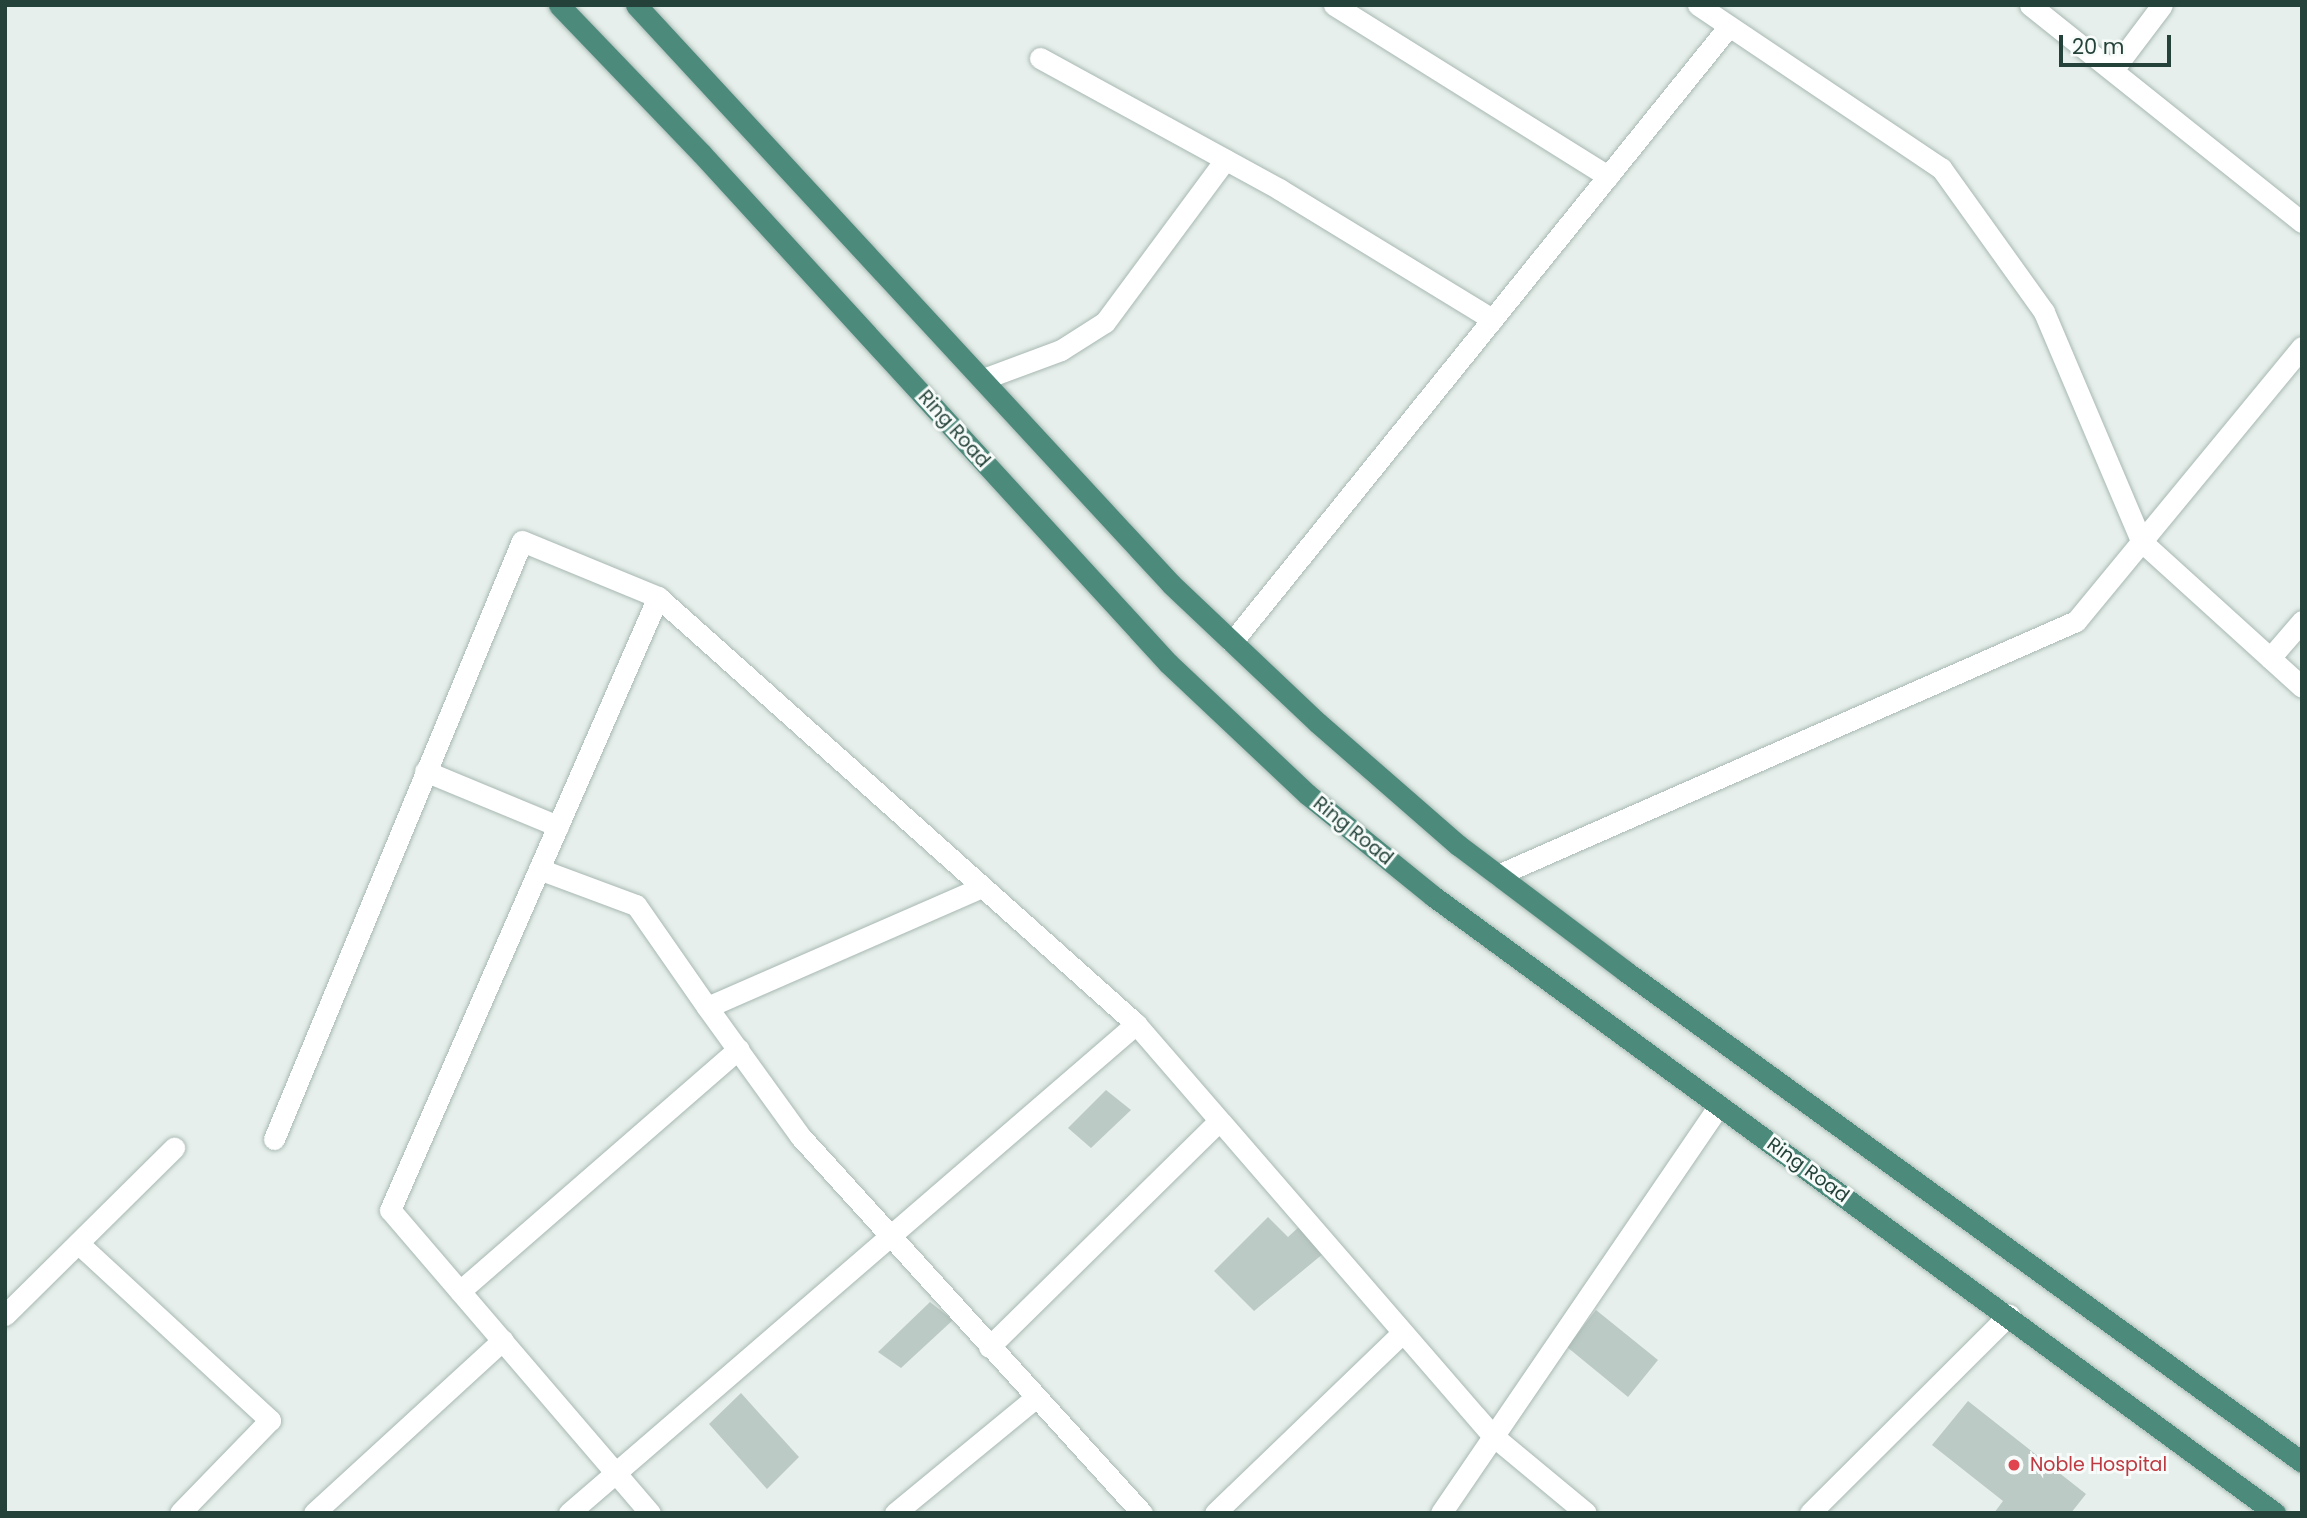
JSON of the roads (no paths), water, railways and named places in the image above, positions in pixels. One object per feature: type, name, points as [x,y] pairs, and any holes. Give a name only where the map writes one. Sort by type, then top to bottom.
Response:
[{"type":"highway","name":"Ring Road","points":[[559,5],[701,153],[1168,663],[1307,794],[1433,896],[2009,1315],[2275,1513]]},
{"type":"highway","points":[[636,5],[1171,584],[1318,723],[1498,875],[2302,1462]]},
{"type":"street","points":[[1334,5],[1608,176]]},
{"type":"street","points":[[1698,5],[1941,167],[2043,312],[2141,541],[2302,687]]},
{"type":"street","points":[[2030,5],[2302,222]]},
{"type":"street","points":[[2113,69],[2162,5]]},
{"type":"street","points":[[1232,642],[1729,26]]},
{"type":"street","points":[[1040,58],[1225,160],[1492,319]]},
{"type":"street","points":[[983,379],[1061,350],[1105,322],[1225,160]]},
{"type":"street","points":[[1498,875],[2076,621],[2302,347]]},
{"type":"street","points":[[274,1139],[522,541],[658,597],[1136,1024],[1401,1334],[1492,1435],[1586,1513]]},
{"type":"street","points":[[650,1513],[617,1471],[390,1210],[658,597]]},
{"type":"street","points":[[2270,659],[2302,621]]},
{"type":"street","points":[[425,771],[558,827]]},
{"type":"street","points":[[539,869],[636,905],[800,1136],[1142,1513]]},
{"type":"street","points":[[707,1007],[982,887]]},
{"type":"street","points":[[569,1513],[1136,1024]]},
{"type":"street","points":[[460,1291],[738,1049]]},
{"type":"street","points":[[1441,1513],[1719,1106]]},
{"type":"street","points":[[989,1347],[1219,1121]]},
{"type":"street","points":[[5,1315],[174,1148]]},
{"type":"street","points":[[79,1244],[270,1420],[180,1513]]},
{"type":"street","points":[[1810,1513],[2009,1315]]},
{"type":"street","points":[[1215,1513],[1401,1334]]},
{"type":"street","points":[[314,1513],[503,1340]]},
{"type":"street","points":[[895,1513],[1036,1397]]},
{"type":"place","name":"Noble Hospital","points":[[2014,1465]]}]
